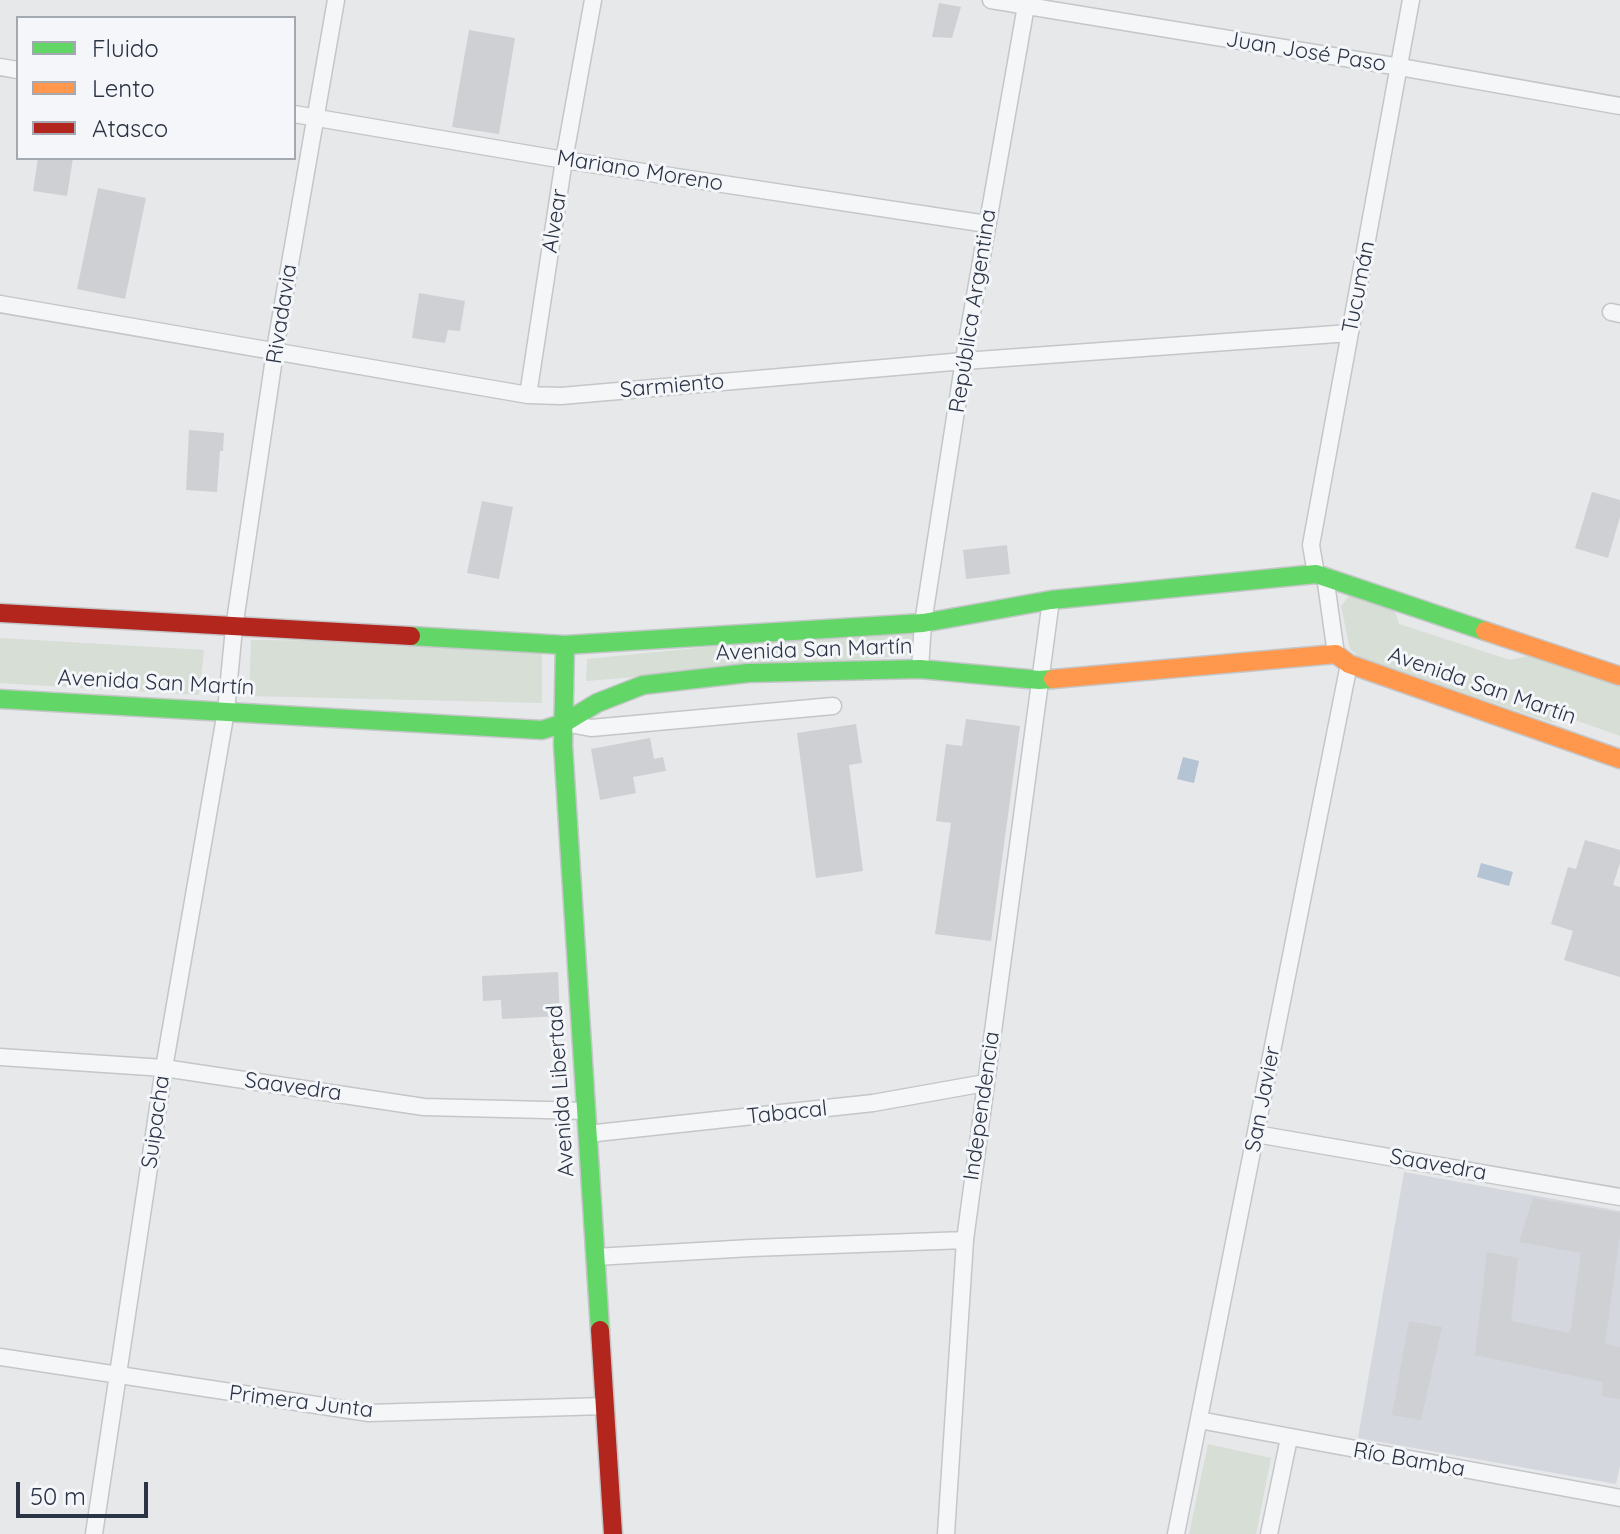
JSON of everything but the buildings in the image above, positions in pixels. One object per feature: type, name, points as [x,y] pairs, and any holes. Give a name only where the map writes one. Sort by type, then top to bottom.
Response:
[{"type":"main road","name":"Avenida San Martín","points":[[0,613],[565,645],[923,623],[1051,600],[1321,575],[1620,676]]},
{"type":"main road","name":"Avenida Libertad","points":[[565,645],[563,745],[613,1534]]},
{"type":"main road","name":"Avenida San Martín","points":[[0,699],[542,730],[564,723],[597,703],[643,685],[748,673],[920,669],[1039,680],[1343,659],[1620,759]]},
{"type":"street","name":"Rivadavia","points":[[226,711],[234,628],[275,350],[336,0]]},
{"type":"street","name":"Alvear","points":[[528,395],[564,160],[593,0]]},
{"type":"street","name":"Juan José Paso","points":[[991,0],[1026,3],[1620,106]]},
{"type":"street","name":"Tucumán","points":[[1343,659],[1311,545],[1411,0]]},
{"type":"street","name":"República Argentina","points":[[920,669],[923,623],[964,361],[1026,3]]},
{"type":"street","name":"Mariano Moreno","points":[[296,114],[564,160],[987,224]]},
{"type":"street","name":"Sarmiento","points":[[0,304],[528,395],[561,396],[964,361],[1350,333]]},
{"type":"street","name":"Independencia","points":[[946,1534],[965,1240],[1051,600]]},
{"type":"street","name":"San Javier","points":[[1176,1534],[1256,1134],[1343,659]]},
{"type":"street","points":[[564,723],[591,728],[833,706]]},
{"type":"street","name":"Suipacha","points":[[94,1534],[164,1068],[226,711]]},
{"type":"street","name":"Saavedra","points":[[0,1057],[164,1068],[424,1107],[586,1111]]},
{"type":"street","name":"Tabacal","points":[[587,1134],[873,1103],[985,1083]]},
{"type":"street","name":"Saavedra","points":[[1256,1134],[1620,1197]]},
{"type":"street","points":[[595,1257],[965,1240]]},
{"type":"street","name":"Primera Junta","points":[[0,1357],[369,1413],[605,1406]]},
{"type":"street","name":"Río Bamba","points":[[1199,1420],[1620,1498]]},
{"type":"street","points":[[1269,1534],[1289,1438]]},
{"type":"shaded area","points":[[1350,595],[1394,608],[1399,624],[1510,660],[1536,654],[1620,685],[1620,736],[1567,717],[1550,722],[1359,657],[1350,649],[1341,606]]},
{"type":"shaded area","points":[[915,626],[911,655],[586,681],[587,659]]},
{"type":"shaded area","points":[[0,638],[204,650],[199,695],[0,683]]},
{"type":"shaded area","points":[[251,640],[542,643],[542,703],[249,696]]},
{"type":"shaded area","points":[[1404,1172],[1620,1211],[1620,1466],[1616,1484],[1358,1438]]},
{"type":"shaded area","points":[[1208,1444],[1271,1458],[1256,1534],[1189,1534]]},
{"type":"water","points":[[1183,757],[1199,761],[1194,783],[1177,779]]},
{"type":"water","points":[[1481,863],[1513,872],[1509,886],[1477,877]]},
{"type":"traffic: fast","points":[[411,636],[565,645],[923,623],[1051,600],[1316,574],[1485,631]]},
{"type":"traffic: fast","points":[[565,645],[563,745],[600,1330]]},
{"type":"traffic: fast","points":[[0,699],[542,730],[564,723],[597,703],[643,685],[748,673],[920,669],[1053,679]]},
{"type":"traffic: slow","points":[[1485,631],[1620,676]]},
{"type":"traffic: slow","points":[[1053,679],[1336,654],[1349,664],[1620,759]]},
{"type":"traffic: jam","points":[[0,613],[411,636]]},
{"type":"traffic: jam","points":[[600,1330],[613,1534]]}]
